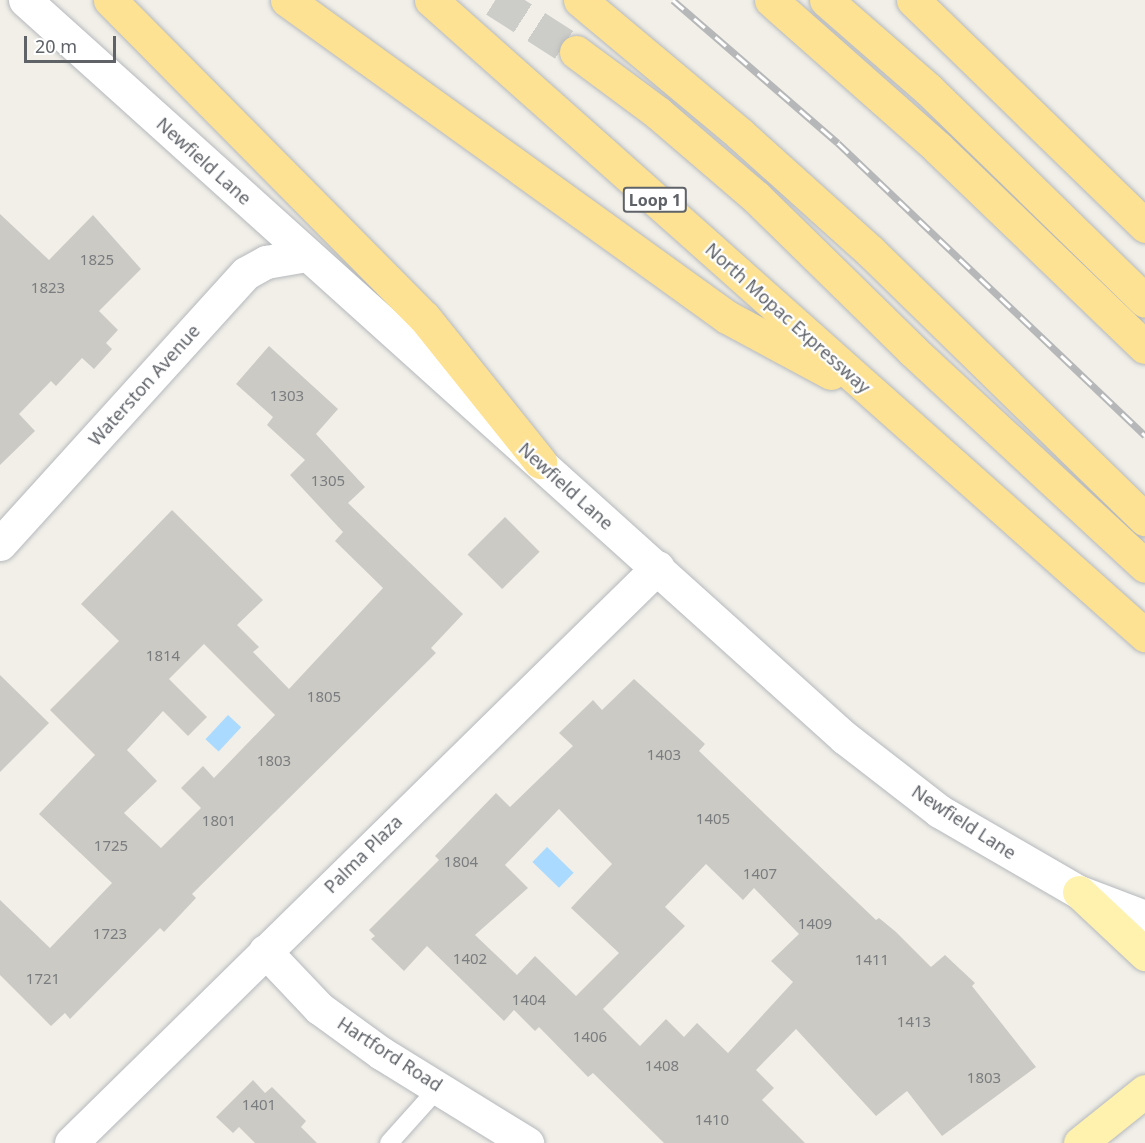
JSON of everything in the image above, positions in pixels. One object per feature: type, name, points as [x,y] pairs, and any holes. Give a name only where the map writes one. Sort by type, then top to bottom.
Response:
[{"type":"highway","points":[[110,0],[424,317],[540,462]]},
{"type":"highway","points":[[287,0],[727,317],[880,400]]},
{"type":"highway","name":"North Mopac Expressway","points":[[431,0],[1145,635]]},
{"type":"highway","points":[[580,0],[722,119],[870,251],[1145,519]]},
{"type":"highway","points":[[771,0],[938,148],[1145,347]]},
{"type":"highway","points":[[826,0],[928,89],[1145,301]]},
{"type":"highway","points":[[913,0],[1145,225]]},
{"type":"highway","points":[[576,52],[658,113],[756,197],[913,351],[1145,566]]},
{"type":"main road","points":[[1079,892],[1145,954]]},
{"type":"main road","points":[[1080,1143],[1141,1091]]},
{"type":"street","name":"Newfield Lane","points":[[25,0],[306,255],[658,567],[845,738],[939,811],[1079,892],[1145,916]]},
{"type":"street","name":"Waterston Avenue","points":[[0,544],[246,273],[266,261],[306,255]]},
{"type":"street","name":"Palma Plaza","points":[[71,1143],[589,632],[658,567]]},
{"type":"street","name":"Hartford Road","points":[[265,951],[319,1008],[381,1053],[527,1143]]},
{"type":"lane","points":[[389,1143],[439,1087]]},
{"type":"water","points":[[228,715],[241,727],[219,751],[205,739]]},
{"type":"water","points":[[547,847],[574,873],[559,888],[532,862]]},
{"type":"building","points":[[0,214],[49,260],[93,215],[141,269],[99,311],[118,330],[106,343],[112,349],[94,369],[82,358],[56,386],[51,381],[19,414],[35,431],[0,465]]},
{"type":"building","points":[[269,346],[338,409],[316,434],[365,487],[348,503],[463,614],[431,648],[436,653],[192,894],[196,898],[164,932],[160,928],[70,1019],[65,1013],[51,1026],[0,975],[0,900],[50,948],[112,883],[39,814],[95,755],[50,710],[119,641],[81,604],[172,510],[263,600],[237,625],[259,647],[253,652],[289,689],[383,588],[335,541],[343,532],[290,475],[305,460],[267,425],[273,417],[236,384]],"holes":[[[204,644],[275,715],[214,778],[203,766],[181,788],[201,808],[161,848],[124,813],[157,781],[127,750],[163,711],[188,736],[207,717],[169,679]]]},
{"type":"building","points":[[505,517],[540,552],[502,589],[468,554]]},
{"type":"building","points":[[0,675],[49,723],[0,772]]},
{"type":"building","points":[[634,679],[705,744],[699,751],[876,920],[879,918],[896,932],[931,967],[945,955],[975,983],[972,986],[1036,1067],[942,1136],[907,1091],[876,1116],[796,1029],[756,1070],[774,1088],[762,1100],[805,1143],[664,1143],[593,1073],[588,1077],[539,1027],[535,1031],[514,1010],[504,1021],[427,946],[404,971],[371,939],[375,936],[369,930],[439,860],[435,856],[496,793],[510,807],[573,746],[559,733],[593,700],[602,710]],"holes":[[[559,809],[612,864],[571,908],[619,953],[576,996],[535,956],[517,975],[475,935],[528,888],[505,865]],[[706,864],[743,900],[754,888],[799,934],[771,961],[793,982],[728,1053],[697,1023],[684,1037],[666,1019],[640,1046],[603,1009],[685,926],[665,907]]]},
{"type":"building","points":[[253,1080],[265,1093],[272,1087],[306,1121],[301,1127],[317,1143],[255,1143],[239,1127],[233,1133],[216,1117]]},
{"type":"tunnel","points":[[495,0],[576,52]]},
{"type":"railway","points":[[673,0],[838,143],[1145,435]]}]
